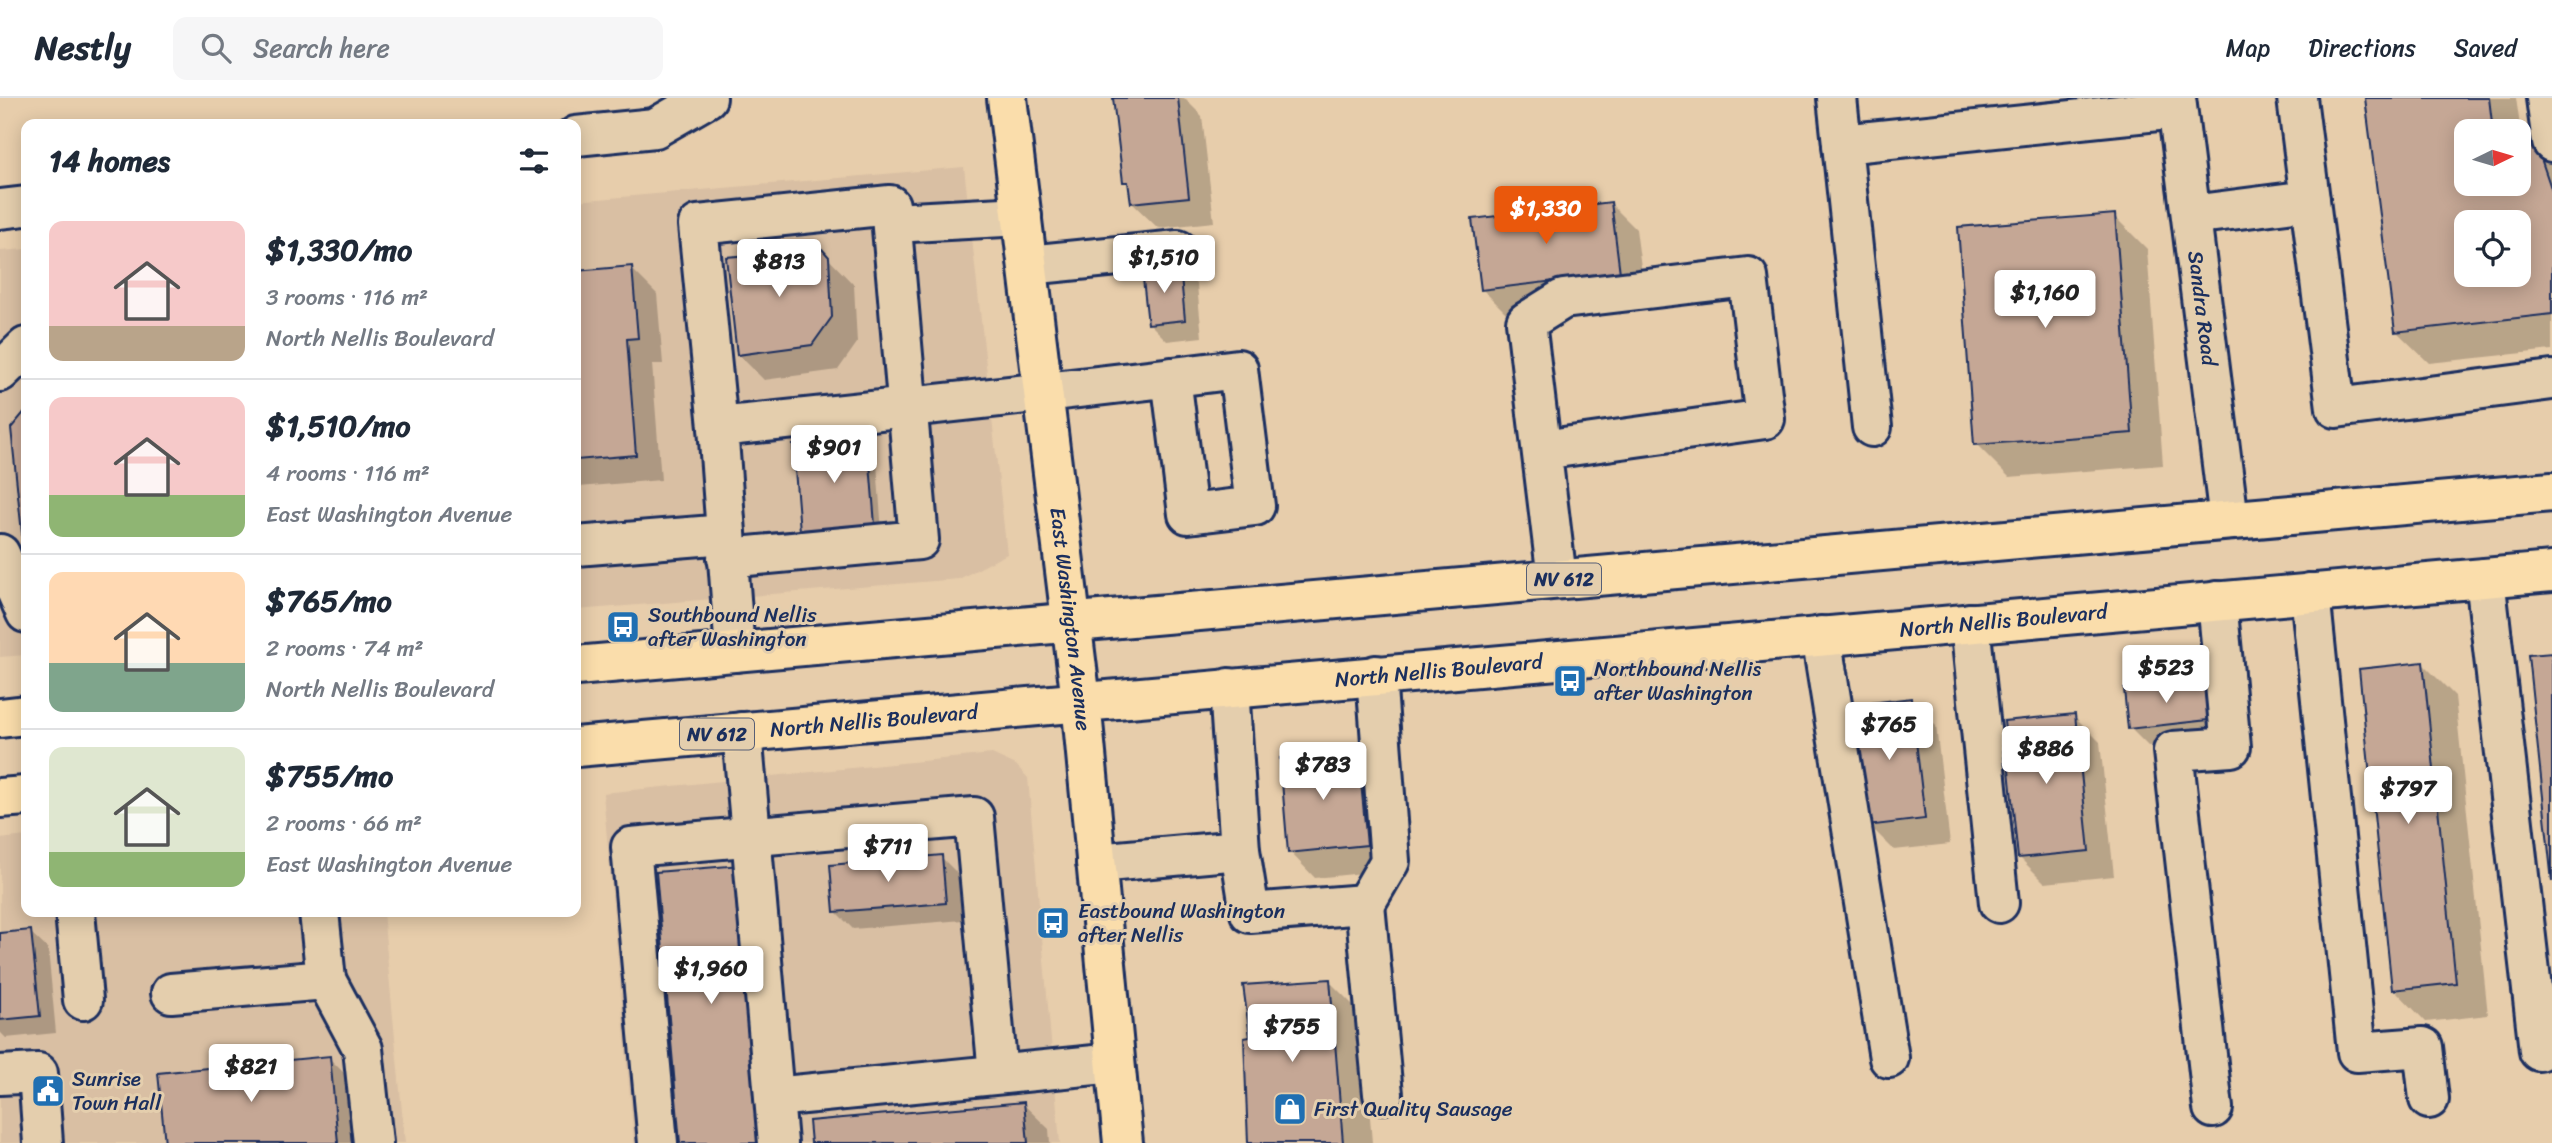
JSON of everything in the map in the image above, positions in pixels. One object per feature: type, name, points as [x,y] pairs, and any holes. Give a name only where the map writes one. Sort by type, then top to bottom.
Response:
[{"type":"main road","name":"East Washington Avenue","points":[[1007,98],[1081,701],[1123,1143]]},
{"type":"main road","name":"NV 612","points":[[581,666],[2552,492]]},
{"type":"main road","name":"North Nellis Boulevard","points":[[581,747],[2552,572]]},
{"type":"main road","points":[[0,718],[21,716]]},
{"type":"main road","points":[[0,798],[21,796]]},
{"type":"street","points":[[1837,98],[1872,427]]},
{"type":"street","points":[[2297,98],[2336,408],[2552,380]]},
{"type":"street","points":[[2546,98],[2552,142]]},
{"type":"street","points":[[581,135],[655,128],[701,102]]},
{"type":"street","points":[[1842,144],[2081,109],[2176,104]]},
{"type":"street","name":"Sandra Road","points":[[2176,104],[2229,520]]},
{"type":"street","points":[[2191,215],[2310,200]]},
{"type":"street","points":[[581,546],[727,546],[919,540],[890,205],[698,225],[718,426],[727,546],[735,652]]},
{"type":"street","points":[[0,209],[21,207]]},
{"type":"street","points":[[893,223],[1022,216]]},
{"type":"street","points":[[1028,265],[1178,250]]},
{"type":"street","points":[[1542,450],[1765,419],[1748,277],[1563,299],[1526,322],[1557,579]]},
{"type":"street","points":[[0,372],[21,352]]},
{"type":"street","points":[[718,426],[1044,394],[1171,377]]},
{"type":"street","points":[[0,554],[21,602]]},
{"type":"street","points":[[2486,578],[2539,1051]]},
{"type":"street","points":[[2310,593],[2357,1052],[2423,1047],[2429,1099]]},
{"type":"street","points":[[2213,1108],[2173,751],[2231,747],[2217,601]]},
{"type":"street","points":[[1970,623],[1999,903]]},
{"type":"street","points":[[1821,636],[1889,1058]]},
{"type":"street","points":[[1376,675],[1390,861],[1365,904],[1383,1094]]},
{"type":"street","points":[[1229,688],[1240,850],[1250,913],[1365,904]]},
{"type":"street","points":[[742,732],[778,1143]]},
{"type":"street","points":[[658,1143],[632,847],[974,817],[998,1074]]},
{"type":"street","points":[[1096,863],[1240,850]]},
{"type":"street","points":[[75,917],[83,1000]]},
{"type":"street","points":[[320,917],[326,980],[363,1049],[373,1143]]},
{"type":"street","points":[[171,993],[326,980]]},
{"type":"street","points":[[774,1097],[1115,1063]]},
{"type":"street","points":[[0,1075],[38,1073],[43,1143]]},
{"type":"shaded area","points":[[964,167],[1007,554],[959,579],[581,610],[581,201]]},
{"type":"shaded area","points":[[21,249],[21,655],[0,657],[0,251]]},
{"type":"shaded area","points":[[992,754],[1016,765],[1028,778],[1060,1143],[634,1143],[603,793]]},
{"type":"shaded area","points":[[21,837],[21,917],[383,917],[405,1143],[0,1143],[0,839]]},
{"type":"building","points":[[1113,98],[1178,98],[1189,197],[1131,203],[1128,182],[1123,182]]},
{"type":"building","points":[[2365,98],[2489,98],[2492,119],[2454,119],[2454,196],[2531,196],[2531,129],[2552,191],[2552,314],[2395,332]]},
{"type":"building","points":[[1611,202],[1620,273],[1481,290],[1472,219]]},
{"type":"building","points":[[2115,214],[2132,433],[1974,445],[1958,227]]},
{"type":"building","points":[[822,249],[829,257],[832,317],[812,345],[737,355],[726,257]]},
{"type":"building","points":[[632,266],[638,338],[627,339],[636,455],[581,460],[581,271]]},
{"type":"building","points":[[1180,266],[1185,320],[1148,324],[1142,270]]},
{"type":"building","points":[[21,416],[21,524],[11,428]]},
{"type":"building","points":[[868,439],[875,525],[800,531],[793,445]]},
{"type":"building","points":[[2552,653],[2552,882],[2528,655]]},
{"type":"building","points":[[2423,662],[2456,983],[2392,990],[2359,669]]},
{"type":"building","points":[[2204,680],[2208,720],[2128,729],[2124,689]]},
{"type":"building","points":[[1911,698],[1925,819],[1867,826],[1853,705]]},
{"type":"building","points":[[2075,714],[2089,851],[2018,858],[2004,721]]},
{"type":"building","points":[[1358,751],[1367,845],[1288,853],[1280,758]]},
{"type":"building","points":[[942,855],[946,903],[834,912],[830,865]]},
{"type":"building","points":[[741,865],[765,1143],[680,1143],[656,872]]},
{"type":"building","points":[[31,930],[40,1016],[0,1020],[0,933]]},
{"type":"building","points":[[1330,979],[1343,1143],[1248,1143],[1244,1038],[1250,1037],[1243,985]]},
{"type":"building","points":[[330,1056],[338,1143],[165,1143],[158,1073]]},
{"type":"building","points":[[1024,1102],[1028,1143],[811,1143],[809,1121]]},
{"type":"place","name":"Southbound Nellis after Washington","points":[[623,627]]},
{"type":"place","name":"Northbound Nellis after Washington","points":[[1570,681]]},
{"type":"place","name":"Eastbound Washington after Nellis","points":[[1053,923]]},
{"type":"place","name":"Sunrise Town Hall","points":[[48,1091]]},
{"type":"place","name":"First Quality Sausage","points":[[1290,1109]]}]
